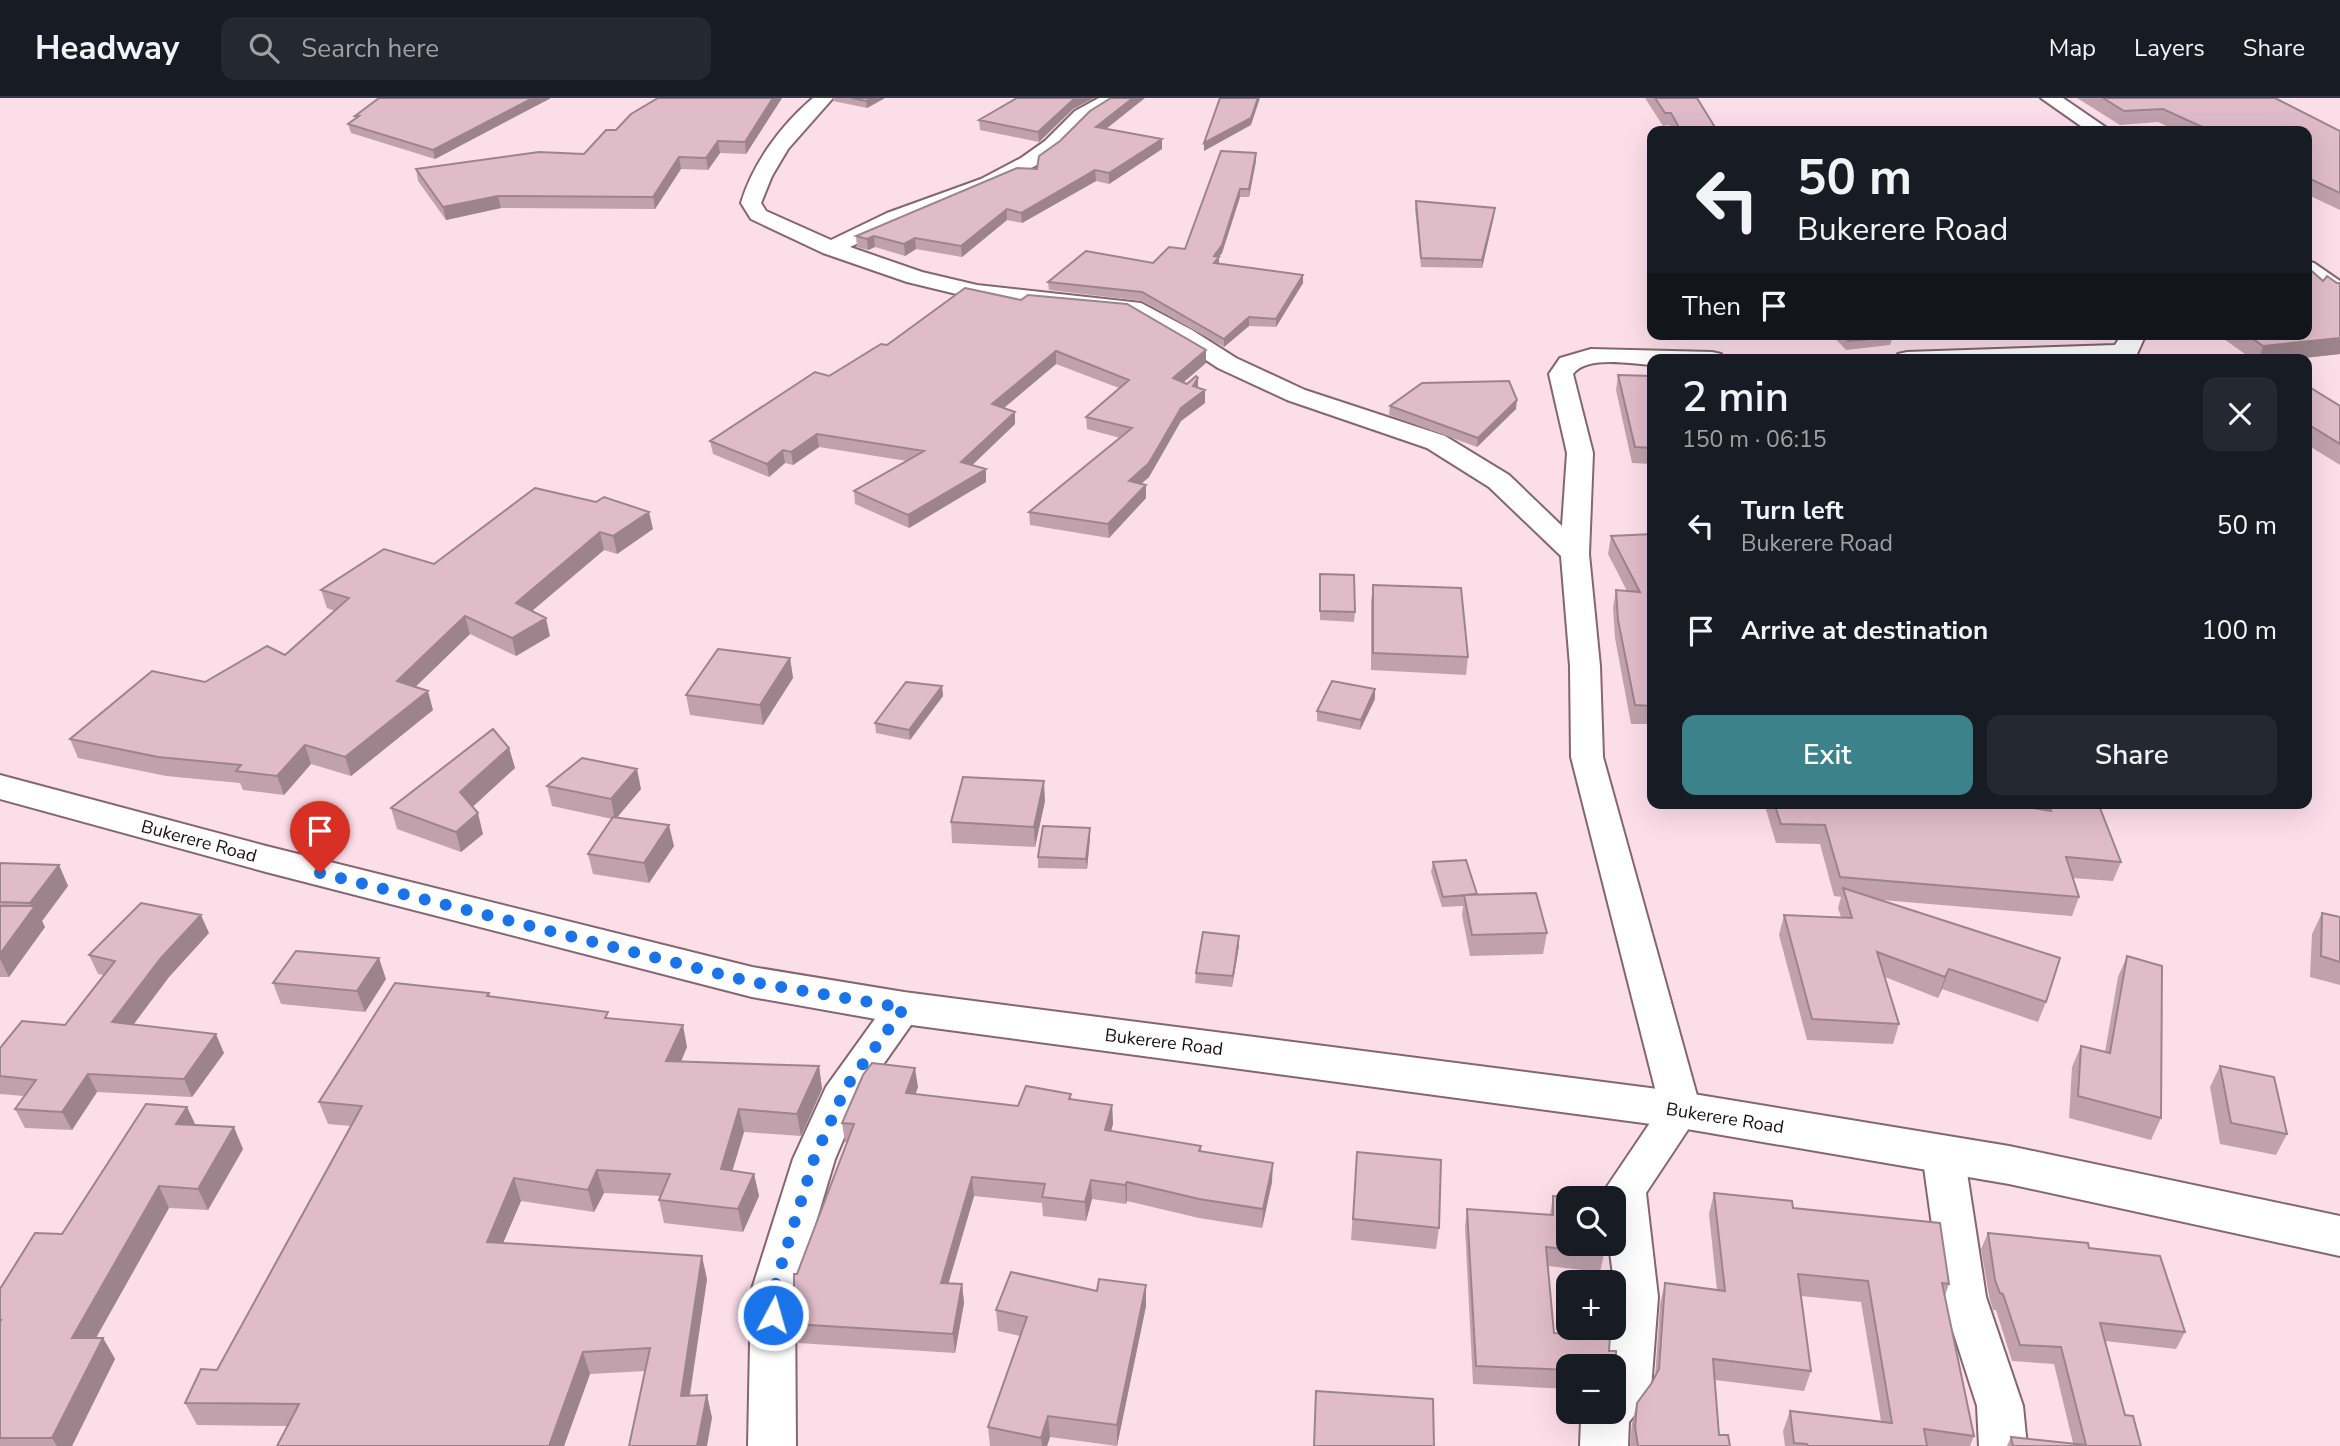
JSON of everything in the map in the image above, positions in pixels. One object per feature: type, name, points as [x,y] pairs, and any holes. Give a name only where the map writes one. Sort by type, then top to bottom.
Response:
[{"type":"street","points":[[824,98],[797,126],[755,183],[751,203],[758,215],[831,248],[915,277],[977,292],[1133,308],[1184,335],[1227,363],[1296,395],[1436,442],[1499,481],[1575,554]]},
{"type":"street","points":[[831,248],[895,218],[988,183],[1028,162],[1052,145],[1082,115],[1113,98]]},
{"type":"street","points":[[2050,98],[2094,126]]},
{"type":"street","points":[[2312,272],[2340,291]]},
{"type":"street","points":[[2312,294],[2340,291]]},
{"type":"street","points":[[2056,354],[2115,352],[2128,349],[2132,340]]},
{"type":"street","points":[[1626,1392],[1636,1297],[1625,1191],[1681,1110],[1587,757],[1585,666],[1575,554],[1580,453],[1561,374],[1569,363],[1591,356],[1647,357]]},
{"type":"street","name":"Bukerere Road","points":[[0,787],[265,859],[752,982],[904,1008],[1681,1110],[1943,1153],[2340,1236]]},
{"type":"street","points":[[772,1446],[773,1292],[814,1159],[846,1087],[904,1008]]},
{"type":"street","points":[[1943,1153],[1964,1297],[2000,1406],[2003,1446]]},
{"type":"street","points":[[1604,1446],[1605,1424]]},
{"type":"building","points":[[379,98],[533,98],[433,150],[348,124]]},
{"type":"building","points":[[658,98],[773,98],[745,142],[718,141],[706,158],[679,157],[653,197],[498,196],[443,207],[416,169],[539,152],[584,154],[606,130],[616,130],[631,114]]},
{"type":"building","points":[[1017,98],[1075,98],[1038,132],[979,120]]},
{"type":"building","points":[[1111,98],[1133,98],[1096,127],[1162,139],[1109,173],[1095,170],[1021,213],[1007,209],[961,246],[915,238],[904,244],[874,236],[867,239],[856,236],[1017,168],[1037,169],[1039,156],[1060,141],[1090,111]]},
{"type":"building","points":[[1220,98],[1258,98],[1251,118],[1204,143]]},
{"type":"building","points":[[1655,98],[1697,98],[1714,126],[1678,126],[1671,113],[1665,113]]},
{"type":"building","points":[[2103,98],[2275,98],[2340,131],[2340,193],[2312,180],[2312,126],[2200,126],[2163,109],[2124,111]]},
{"type":"building","points":[[1221,151],[1256,153],[1249,189],[1240,189],[1222,245],[1214,256],[1219,257],[1214,263],[1303,275],[1276,319],[1249,317],[1224,339],[1142,292],[1048,282],[1086,251],[1153,263],[1169,247],[1185,249]]},
{"type":"building","points":[[1416,201],[1495,208],[1482,260],[1421,258]]},
{"type":"building","points":[[2312,271],[2323,281],[2327,276],[2340,283],[2340,338],[2263,346],[2254,340],[2312,340]]},
{"type":"building","points":[[965,288],[1021,300],[1028,295],[1127,304],[1206,350],[1173,378],[1187,384],[1196,376],[1198,378],[1193,386],[1205,390],[1181,408],[1149,463],[1129,481],[1146,485],[1108,524],[1029,512],[1132,428],[1086,417],[1129,380],[1056,351],[992,404],[1015,412],[961,462],[986,469],[908,515],[854,491],[924,451],[817,434],[791,452],[783,450],[767,464],[710,441],[815,372],[829,376],[881,344],[887,345]]},
{"type":"building","points":[[1618,375],[1647,376],[1647,448],[1635,447]]},
{"type":"building","points":[[1509,381],[1517,400],[1478,438],[1390,406],[1422,383]]},
{"type":"building","points":[[2312,389],[2340,406],[2340,444],[2312,427]]},
{"type":"building","points":[[535,488],[596,502],[604,497],[649,512],[613,536],[600,532],[516,603],[546,618],[512,638],[465,616],[397,681],[428,691],[345,757],[305,745],[277,776],[236,771],[241,765],[158,757],[70,739],[152,671],[205,682],[267,646],[285,655],[349,598],[321,590],[384,549],[434,564]]},
{"type":"building","points":[[1647,534],[1647,706],[1635,705],[1618,620],[1616,590],[1640,592],[1611,536]]},
{"type":"building","points":[[1320,574],[1354,575],[1355,612],[1320,611]]},
{"type":"building","points":[[1373,585],[1461,588],[1468,657],[1373,653]]},
{"type":"building","points":[[718,649],[790,658],[760,705],[686,695]]},
{"type":"building","points":[[1332,681],[1375,689],[1361,720],[1317,711]]},
{"type":"building","points":[[906,682],[942,686],[909,730],[875,723]]},
{"type":"building","points":[[493,729],[509,748],[460,792],[478,813],[456,832],[391,808]]},
{"type":"building","points":[[582,758],[637,769],[611,799],[547,786]]},
{"type":"building","points":[[963,777],[1044,781],[1034,827],[951,822]]},
{"type":"building","points":[[1776,809],[2100,809],[2121,862],[2066,857],[2079,897],[1840,877],[1825,825],[1781,824]]},
{"type":"building","points":[[613,817],[669,825],[644,863],[588,854]]},
{"type":"building","points":[[1043,826],[1090,828],[1086,859],[1038,857]]},
{"type":"building","points":[[1466,860],[1477,894],[1443,897],[1433,862]]},
{"type":"building","points":[[0,863],[59,865],[30,903],[0,902]]},
{"type":"building","points":[[1843,888],[2060,958],[2046,1002],[1949,969],[1945,977],[1877,952],[1899,1024],[1812,1019],[1784,915],[1852,918]]},
{"type":"building","points":[[1536,893],[1547,933],[1472,935],[1464,895]]},
{"type":"building","points":[[141,903],[201,915],[161,958],[112,1022],[216,1034],[184,1079],[88,1074],[62,1112],[15,1109],[36,1080],[0,1076],[0,1048],[22,1021],[65,1025],[115,961],[89,955]]},
{"type":"building","points":[[0,906],[35,906],[0,954]]},
{"type":"building","points":[[2322,913],[2340,917],[2340,962],[2321,956]]},
{"type":"building","points":[[1203,932],[1239,936],[1233,976],[1196,973]]},
{"type":"building","points":[[296,951],[379,958],[357,991],[273,983]]},
{"type":"building","points":[[2127,956],[2162,966],[2161,1118],[2078,1096],[2081,1046],[2110,1053]]},
{"type":"building","points":[[395,983],[489,993],[487,996],[608,1012],[605,1018],[683,1025],[666,1061],[819,1066],[797,1114],[739,1109],[721,1169],[754,1174],[738,1209],[659,1200],[670,1174],[597,1170],[588,1190],[514,1178],[487,1242],[702,1256],[681,1396],[707,1395],[697,1446],[629,1446],[650,1348],[583,1352],[549,1446],[277,1446],[299,1404],[185,1403],[201,1369],[217,1370],[362,1106],[319,1102]]},
{"type":"building","points":[[872,1063],[915,1068],[906,1093],[1018,1106],[1026,1086],[1071,1094],[1069,1099],[1112,1105],[1105,1130],[1201,1146],[1199,1151],[1273,1163],[1263,1209],[1199,1199],[1127,1182],[1125,1185],[1091,1180],[1085,1202],[1042,1197],[1045,1184],[972,1177],[941,1283],[962,1284],[953,1334],[794,1324],[794,1274],[797,1274],[854,1124],[842,1123],[863,1075]]},
{"type":"building","points":[[2220,1066],[2274,1077],[2287,1134],[2231,1123]]},
{"type":"building","points":[[146,1104],[187,1107],[176,1124],[234,1127],[198,1189],[159,1186],[72,1338],[103,1338],[52,1438],[0,1438],[0,1289],[35,1233],[62,1234]]},
{"type":"building","points":[[1357,1152],[1441,1160],[1439,1228],[1353,1219]]},
{"type":"building","points":[[1714,1193],[1792,1201],[1793,1208],[1940,1223],[1949,1284],[1942,1283],[1974,1436],[1924,1429],[1927,1446],[1808,1446],[1794,1443],[1790,1411],[1892,1423],[1868,1281],[1798,1274],[1811,1371],[1713,1359],[1719,1435],[1728,1435],[1730,1446],[1638,1446],[1635,1427],[1637,1403],[1659,1369],[1665,1283],[1725,1291]]},
{"type":"building","points":[[1553,1196],[1556,1196],[1556,1248],[1546,1247],[1556,1340],[1610,1340],[1609,1351],[1616,1351],[1616,1354],[1556,1354],[1556,1369],[1476,1366],[1467,1209],[1553,1215]]},
{"type":"building","points":[[1988,1233],[2088,1243],[2089,1248],[2160,1256],[2185,1332],[2100,1323],[2125,1415],[2133,1416],[2141,1446],[2013,1446],[2011,1437],[2086,1445],[2061,1347],[2020,1345],[2003,1294],[2000,1293],[1995,1280]]},
{"type":"building","points":[[1011,1272],[1097,1291],[1099,1279],[1146,1285],[1117,1425],[1048,1416],[1041,1438],[988,1427],[1027,1317],[996,1310]]},
{"type":"building","points":[[1316,1391],[1433,1399],[1434,1446],[1314,1446]]},
{"type":"route","points":[[320,873],[752,982],[904,1008],[846,1087],[814,1159],[773,1292],[773,1315]]}]
